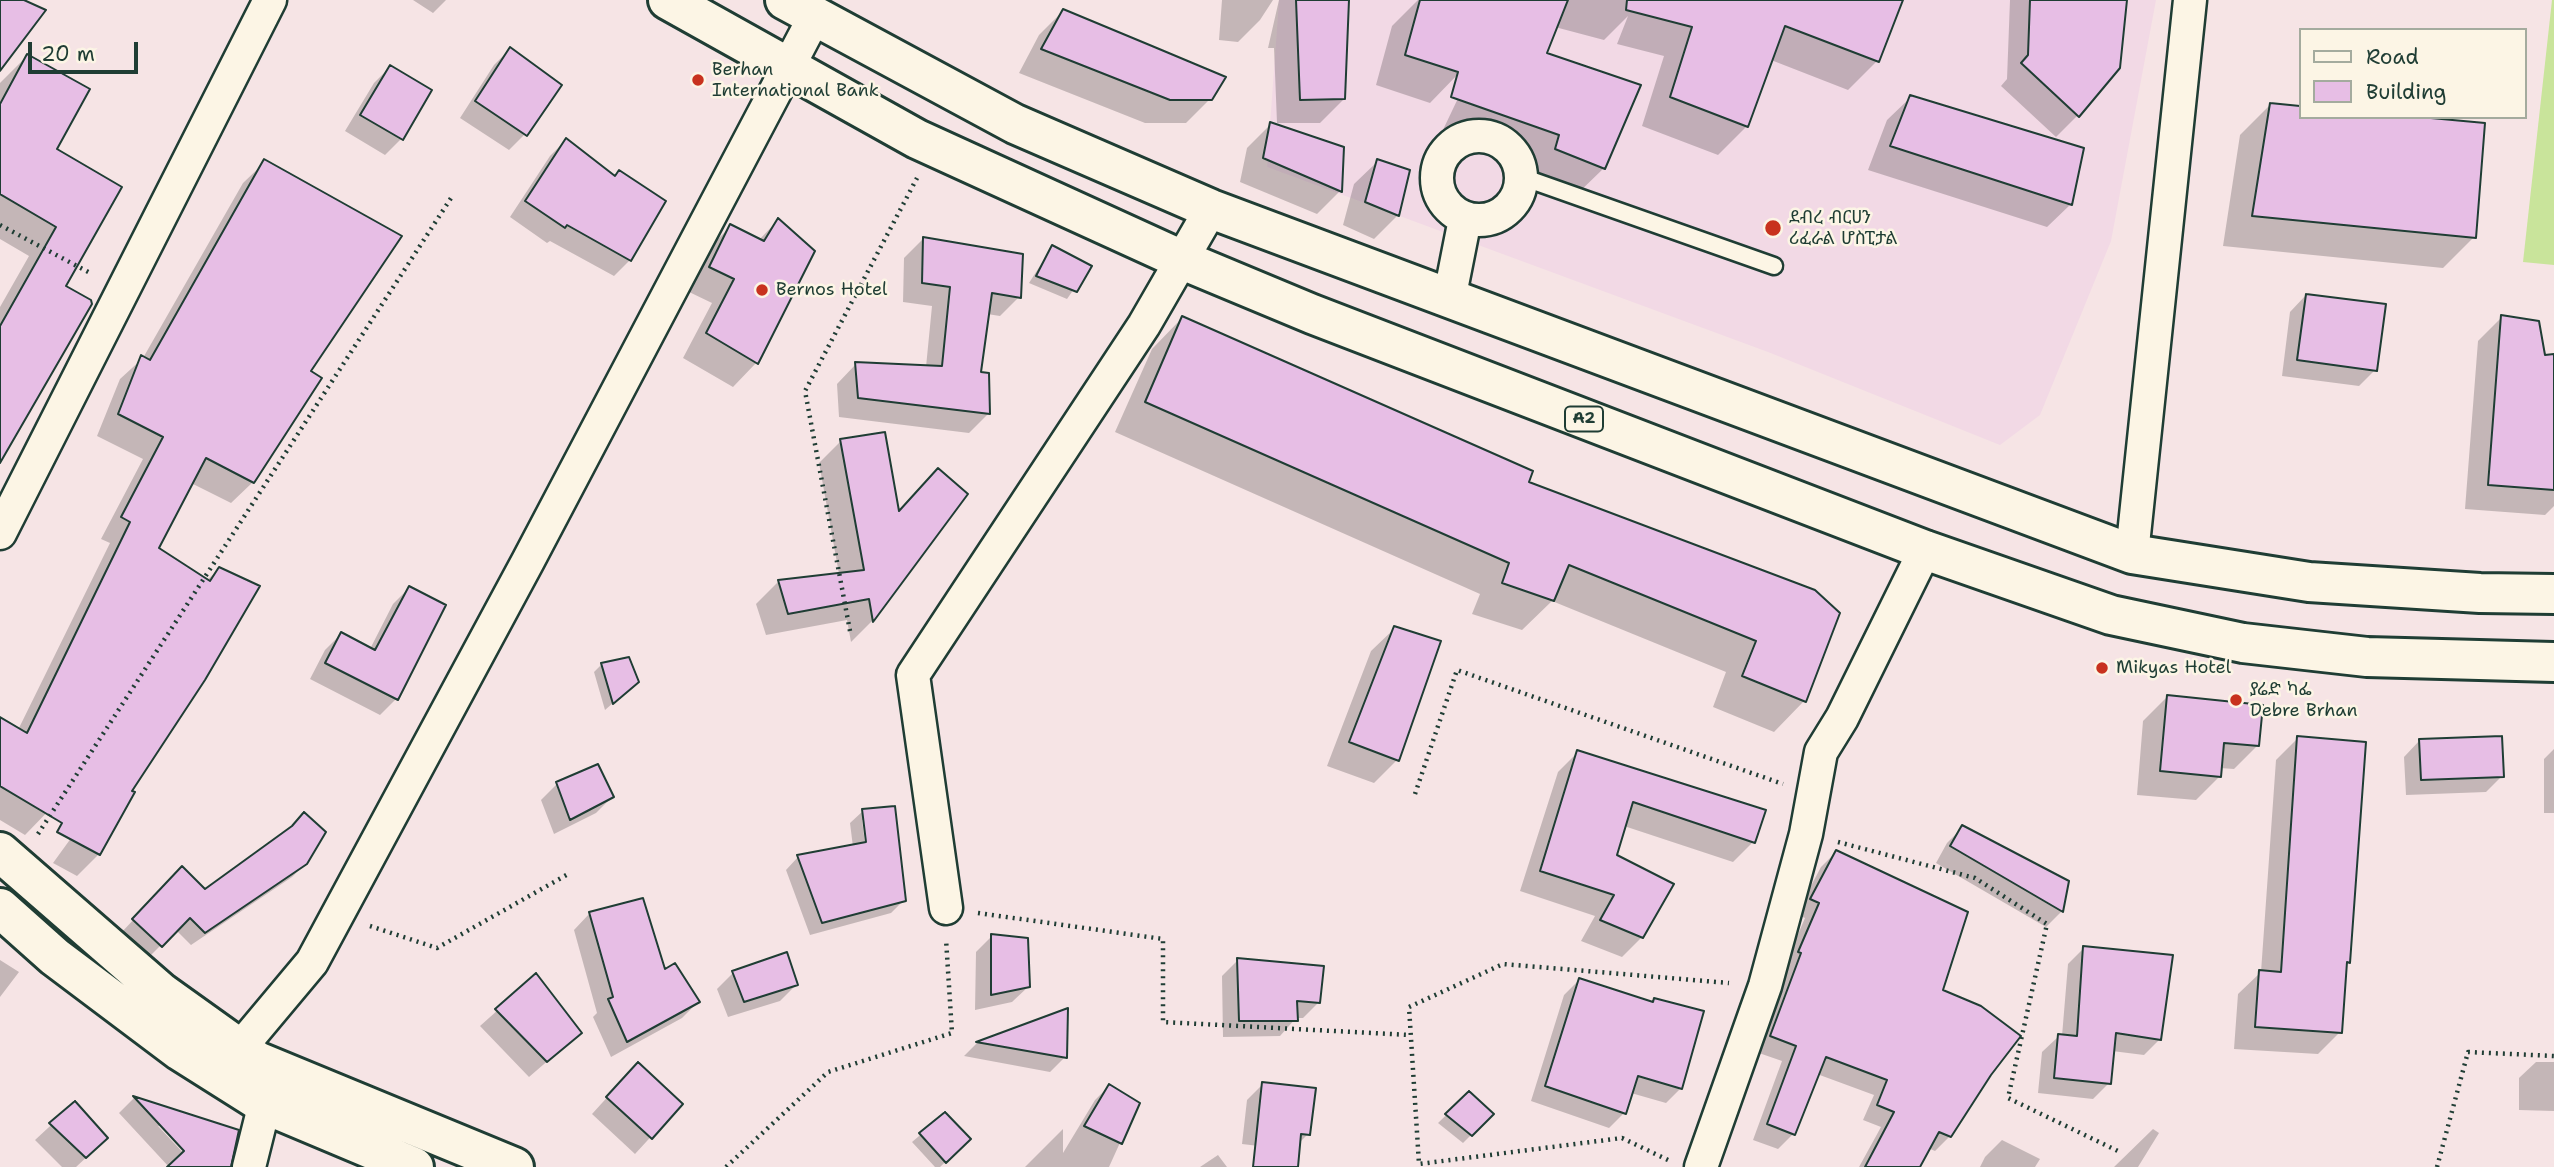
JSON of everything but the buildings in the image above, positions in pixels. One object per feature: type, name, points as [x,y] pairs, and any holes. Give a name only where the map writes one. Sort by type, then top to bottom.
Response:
[{"type":"main road","name":"A2","points":[[668,0],[933,146],[1180,260],[1312,314],[1925,550],[2111,615],[2243,643],[2367,657],[2554,662]]},
{"type":"main road","points":[[800,8],[1015,124],[1211,209],[2132,554],[2309,582],[2480,593],[2554,594]]},
{"type":"main road","points":[[8,860],[162,993],[240,1048],[270,1086],[414,1167]]},
{"type":"main road","points":[[0,908],[55,957],[180,1051],[270,1086],[514,1167]]},
{"type":"street","points":[[0,533],[270,0]]},
{"type":"street","points":[[2132,554],[2190,0]]},
{"type":"street","points":[[240,1048],[312,962],[528,562],[786,66],[800,8]]},
{"type":"street","points":[[1479,135],[1496,138],[1510,148],[1519,161],[1522,177],[1519,194],[1510,208],[1489,219],[1465,219],[1449,209],[1439,194],[1436,177],[1450,146],[1463,138],[1479,135]]},
{"type":"street","points":[[945,901],[913,675],[1109,379],[1211,209]]},
{"type":"street","points":[[1449,300],[1465,219]]},
{"type":"street","points":[[1686,1164],[1765,986],[1806,834],[1821,752],[1842,718],[1925,550]]},
{"type":"street","points":[[249,1167],[270,1086]]},
{"type":"lane","points":[[1522,177],[1774,266]]},
{"type":"path","points":[[850,631],[805,391],[933,146]]},
{"type":"path","points":[[8,860],[453,195]]},
{"type":"path","points":[[0,225],[124,292]]},
{"type":"path","points":[[1415,794],[1457,670],[1813,794]]},
{"type":"path","points":[[1806,834],[1975,878],[2047,924],[2008,1098],[2122,1153]]},
{"type":"path","points":[[336,915],[437,948],[570,873]]},
{"type":"path","points":[[726,1167],[828,1072],[952,1033],[945,901],[1163,939],[1163,1022],[1410,1035]]},
{"type":"path","points":[[1686,1164],[1622,1138],[1419,1164],[1409,1007],[1503,964],[1765,986]]},
{"type":"path","points":[[2437,1167],[2468,1052],[2554,1056]]},
{"type":"shaded area","name":"ደብረ ብርሀን ሪፈራል ሆስፒታል","points":[[1279,0],[2156,0],[2111,241],[2040,415],[2000,445],[1768,352],[1267,167]]},
{"type":"green space","points":[[2554,0],[2554,265],[2523,262]]},
{"type":"place","name":"Berhan International Bank","points":[[698,80]]},
{"type":"place","name":"ደብረ ብርሀን ሪፈራል ሆስፒታል","points":[[1773,228]]},
{"type":"place","name":"Bernos Hotel","points":[[762,290]]},
{"type":"place","name":"Mikyas Hotel","points":[[2102,668]]},
{"type":"place","name":"ያሬድ ካፌ Debre Brhan","points":[[2236,700]]}]
